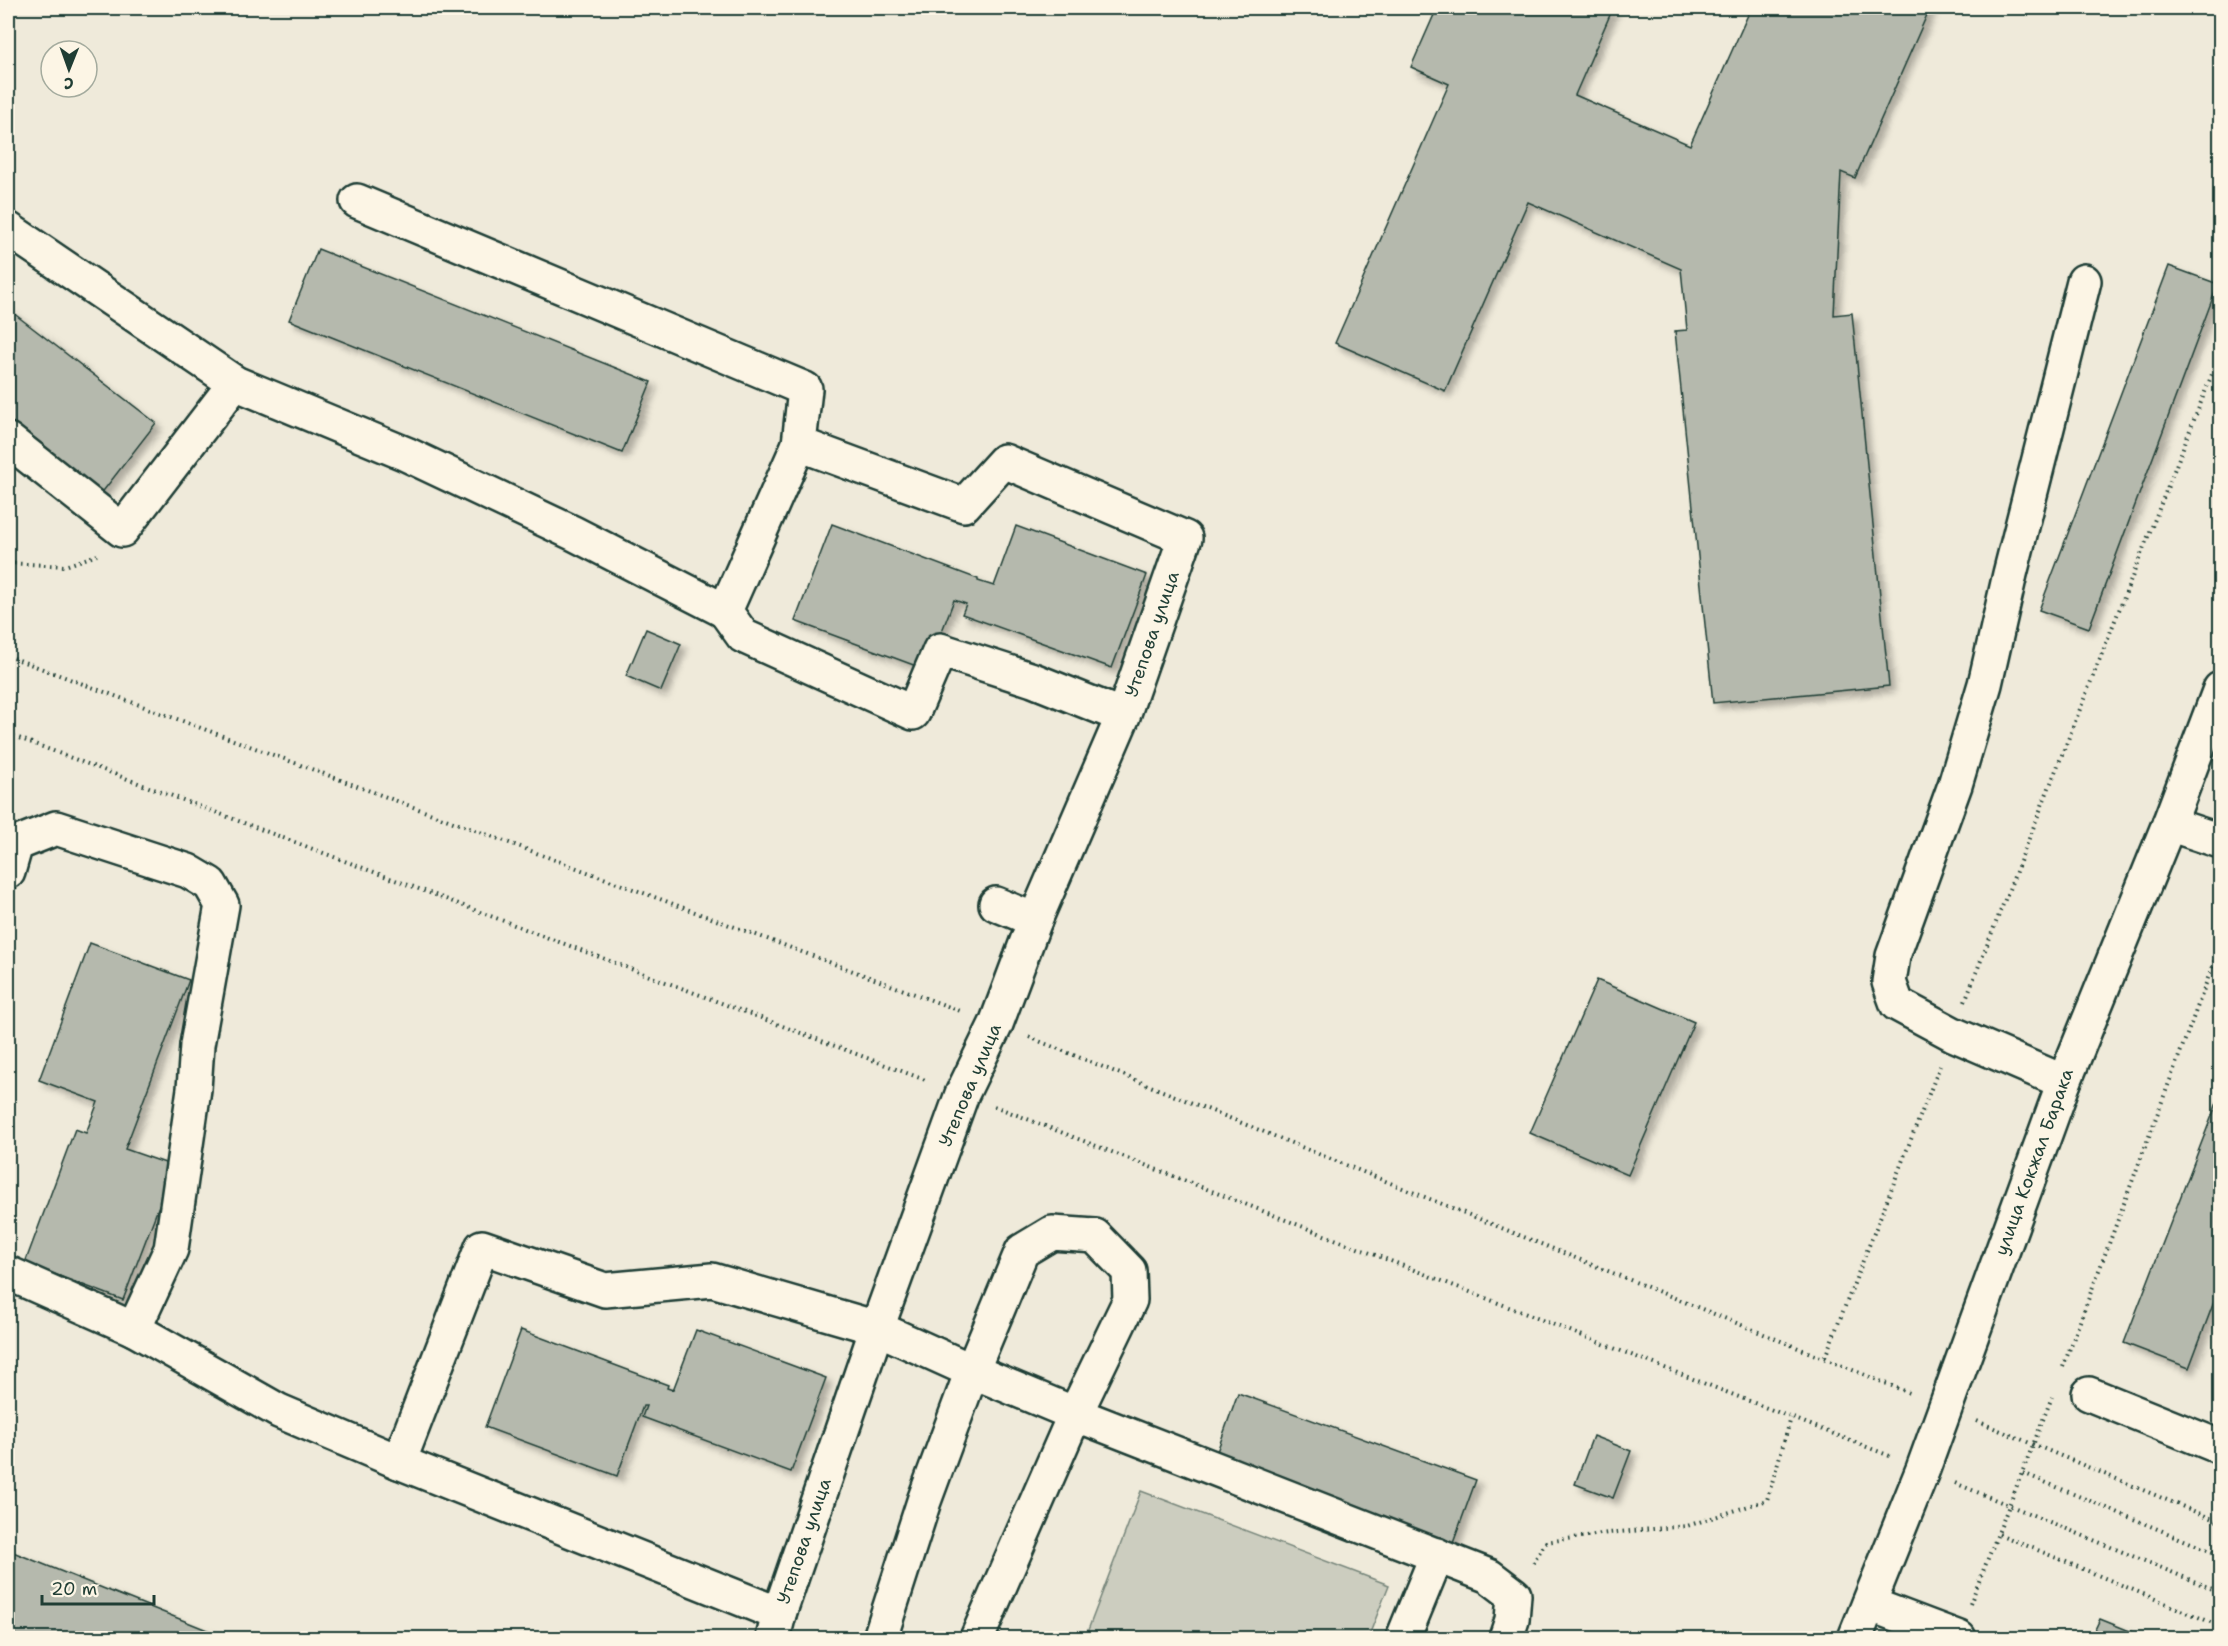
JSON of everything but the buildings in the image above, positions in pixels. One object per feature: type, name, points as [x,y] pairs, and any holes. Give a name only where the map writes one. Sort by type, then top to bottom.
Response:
[{"type":"street","points":[[357,201],[805,389],[799,444],[725,611]]},
{"type":"street","points":[[8,229],[235,383],[406,454],[573,532],[725,611],[743,636],[913,713],[940,650],[1033,680],[1123,716]]},
{"type":"street","points":[[2064,1082],[1953,1034],[1896,1004],[1889,982],[1893,956],[1955,784],[1985,684],[2010,574],[2084,281]]},
{"type":"street","points":[[8,440],[122,530],[235,383]]},
{"type":"street","name":"Утепова улица","points":[[776,1626],[878,1328],[962,1094],[996,1024],[1035,920],[1123,716],[1185,538],[1004,461],[964,505],[799,444]]},
{"type":"street","name":"улица Кокжал Барака","points":[[1855,1638],[1923,1469],[2064,1082],[2169,824],[2220,689]]},
{"type":"street","points":[[2169,824],[2220,840]]},
{"type":"street","points":[[8,872],[16,844],[56,828],[188,871],[210,884],[222,905],[197,1045],[194,1089],[171,1250],[135,1329]]},
{"type":"street","points":[[996,904],[1035,920]]},
{"type":"street","points":[[880,1638],[924,1500],[972,1371],[1022,1251],[1052,1233],[1095,1236],[1129,1271],[1130,1300],[1075,1414],[977,1638]]},
{"type":"street","points":[[399,1462],[482,1247],[605,1290],[712,1280],[878,1328],[972,1371],[1075,1414],[1489,1576],[1514,1594],[1512,1620],[1506,1638]]},
{"type":"street","points":[[8,1273],[135,1329],[279,1411],[776,1626]]},
{"type":"street","points":[[2089,1394],[2220,1447]]},
{"type":"street","points":[[1403,1638],[1437,1556]]},
{"type":"street","points":[[1869,1604],[1958,1638]]},
{"type":"path","points":[[1825,1357],[2220,354]]},
{"type":"path","points":[[8,563],[65,566],[103,553],[122,530]]},
{"type":"path","points":[[8,656],[996,1024],[1873,1377]]},
{"type":"path","points":[[8,734],[962,1094],[1923,1469],[2220,1592]]},
{"type":"path","points":[[2063,1367],[2220,946]]},
{"type":"path","points":[[1958,1638],[2055,1389]]},
{"type":"path","points":[[1514,1594],[1546,1542],[1608,1533],[1686,1526],[1767,1500],[1791,1418]]},
{"type":"path","points":[[2034,1445],[2220,1522]]},
{"type":"path","points":[[2023,1473],[2220,1555]]},
{"type":"path","points":[[1999,1534],[2220,1626]]},
{"type":"shaded area","points":[[1141,1491],[1389,1585],[1368,1638],[1085,1638]]}]
